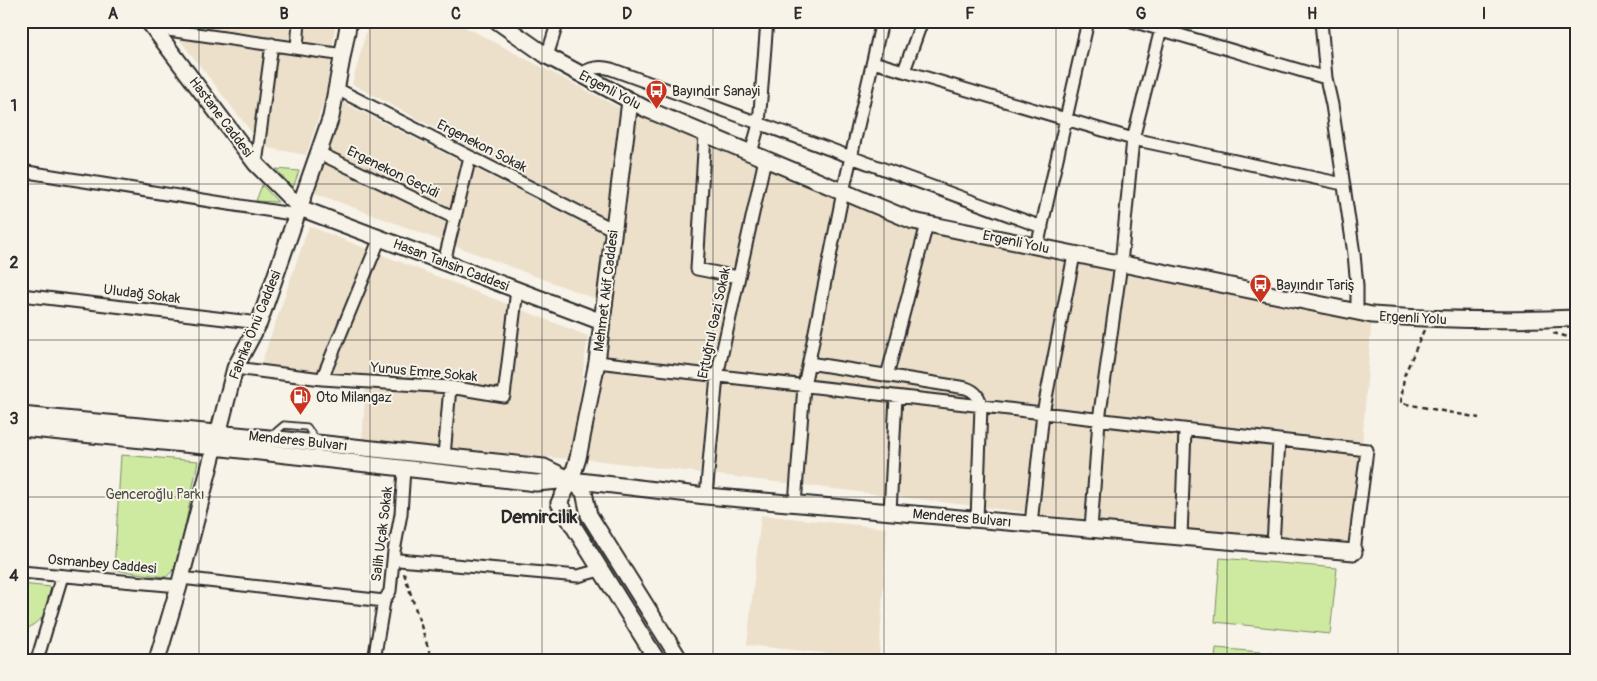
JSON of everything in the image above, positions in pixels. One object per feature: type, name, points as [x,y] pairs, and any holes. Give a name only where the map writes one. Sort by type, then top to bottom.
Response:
[{"type":"street","points":[[297,48],[299,21]]},
{"type":"street","name":"Fabrika Önü Caddesi","points":[[158,660],[235,368],[259,323],[331,117],[349,21]]},
{"type":"street","name":"Ergenli Yolu","points":[[497,21],[547,56],[646,109],[913,221],[1357,313],[1429,320],[1576,318]]},
{"type":"street","points":[[547,56],[558,21]]},
{"type":"street","name":"Ertuğrul Gazi Sokak","points":[[706,496],[717,376],[738,277],[758,156],[767,21]]},
{"type":"street","points":[[795,504],[804,386],[843,192],[882,21]]},
{"type":"street","points":[[904,71],[922,21]]},
{"type":"street","points":[[1037,247],[1088,21]]},
{"type":"street","points":[[1132,21],[1162,26],[1326,78]]},
{"type":"street","points":[[1321,21],[1326,78],[1332,105],[1358,286],[1357,313]]},
{"type":"street","points":[[151,25],[344,55]]},
{"type":"street","name":"Hastane Caddesi","points":[[151,25],[256,164],[299,211]]},
{"type":"street","points":[[1091,529],[1099,420],[1121,264],[1134,139],[1162,26]]},
{"type":"street","points":[[256,164],[272,44]]},
{"type":"street","points":[[873,62],[1134,139],[1343,184]]},
{"type":"street","points":[[581,74],[592,68],[605,67],[1042,227]]},
{"type":"street","name":"Ergenekon Sokak","points":[[337,89],[614,230]]},
{"type":"street","name":"Mehmet Akif Caddesi","points":[[630,100],[597,362],[578,458],[571,480],[559,503],[657,660]]},
{"type":"street","points":[[704,134],[697,268],[738,277]]},
{"type":"street","name":"Ergenekon Geçidi","points":[[319,153],[455,218]]},
{"type":"street","name":"Ergenekon Geçidi","points":[[444,262],[470,157]]},
{"type":"street","name":"Hasan Tahsin Caddesi","points":[[21,171],[299,211],[380,238],[602,322]]},
{"type":"street","points":[[887,376],[927,224]]},
{"type":"street","points":[[322,379],[380,238]]},
{"type":"street","points":[[1031,524],[1043,413],[1074,254]]},
{"type":"street","name":"Yunus Emre Sokak","points":[[235,368],[322,379],[450,388],[504,396],[517,290]]},
{"type":"street","name":"Uludağ Sokak","points":[[21,295],[259,323]]},
{"type":"street","points":[[597,362],[1367,450],[1354,552]]},
{"type":"street","points":[[809,363],[970,390],[978,395],[982,406],[977,520]]},
{"type":"street","points":[[444,456],[450,388]]},
{"type":"street","points":[[890,512],[896,397]]},
{"type":"street","name":"Menderes Bulvarı","points":[[21,415],[216,440],[404,469],[536,483],[571,480],[706,496],[1354,552]]},
{"type":"street","name":"Menderes Bulvarı","points":[[21,428],[216,440],[270,438],[544,467],[571,480]]},
{"type":"street","points":[[1181,537],[1185,430]]},
{"type":"street","points":[[1273,545],[1279,440]]},
{"type":"street","name":"Salih Uçak Sokak","points":[[374,660],[384,601],[390,591],[394,551],[401,514],[404,469]]},
{"type":"street","points":[[571,480],[584,492],[589,515],[680,660]]},
{"type":"street","points":[[399,560],[578,576],[600,570]]},
{"type":"street","name":"Osmanbey Caddesi","points":[[21,572],[180,582],[384,601]]},
{"type":"street","points":[[36,660],[62,576]]},
{"type":"path","points":[[1429,320],[1404,376],[1402,403],[1479,418]]},
{"type":"path","points":[[399,560],[432,660]]},
{"type":"shaded area","points":[[165,21],[336,21],[326,95],[306,155],[263,147]]},
{"type":"shaded area","points":[[369,21],[454,21],[620,108],[606,219],[352,84]]},
{"type":"shaded area","points":[[630,101],[913,221],[1372,315],[1354,552],[578,458]]},
{"type":"shaded area","points":[[344,103],[605,234],[596,299],[315,193]]},
{"type":"shaded area","points":[[309,226],[588,336],[571,459],[362,445],[366,380],[259,370]]},
{"type":"shaded area","points":[[761,515],[887,528],[879,659],[747,645]]},
{"type":"green space","points":[[276,169],[299,171],[293,188]]},
{"type":"green space","points":[[262,185],[278,202],[256,201]]},
{"type":"green space","name":"Genceroğlu Parkı","points":[[121,455],[198,461],[177,567],[166,577],[114,570]]},
{"type":"green space","points":[[1220,558],[1337,568],[1330,634],[1215,622]]},
{"type":"green space","points":[[21,584],[51,587],[47,614],[21,634]]},
{"type":"green space","points":[[1216,648],[1271,653],[1270,660],[1215,660]]},
{"type":"place","name":"Bayındır Sanayi","points":[[656,110]]},
{"type":"place","name":"Bayındır Tariş","points":[[1260,304]]},
{"type":"place","name":"Oto Milangaz","points":[[300,416]]},
{"type":"district","name":"Demircilik","points":[[539,517]]}]
